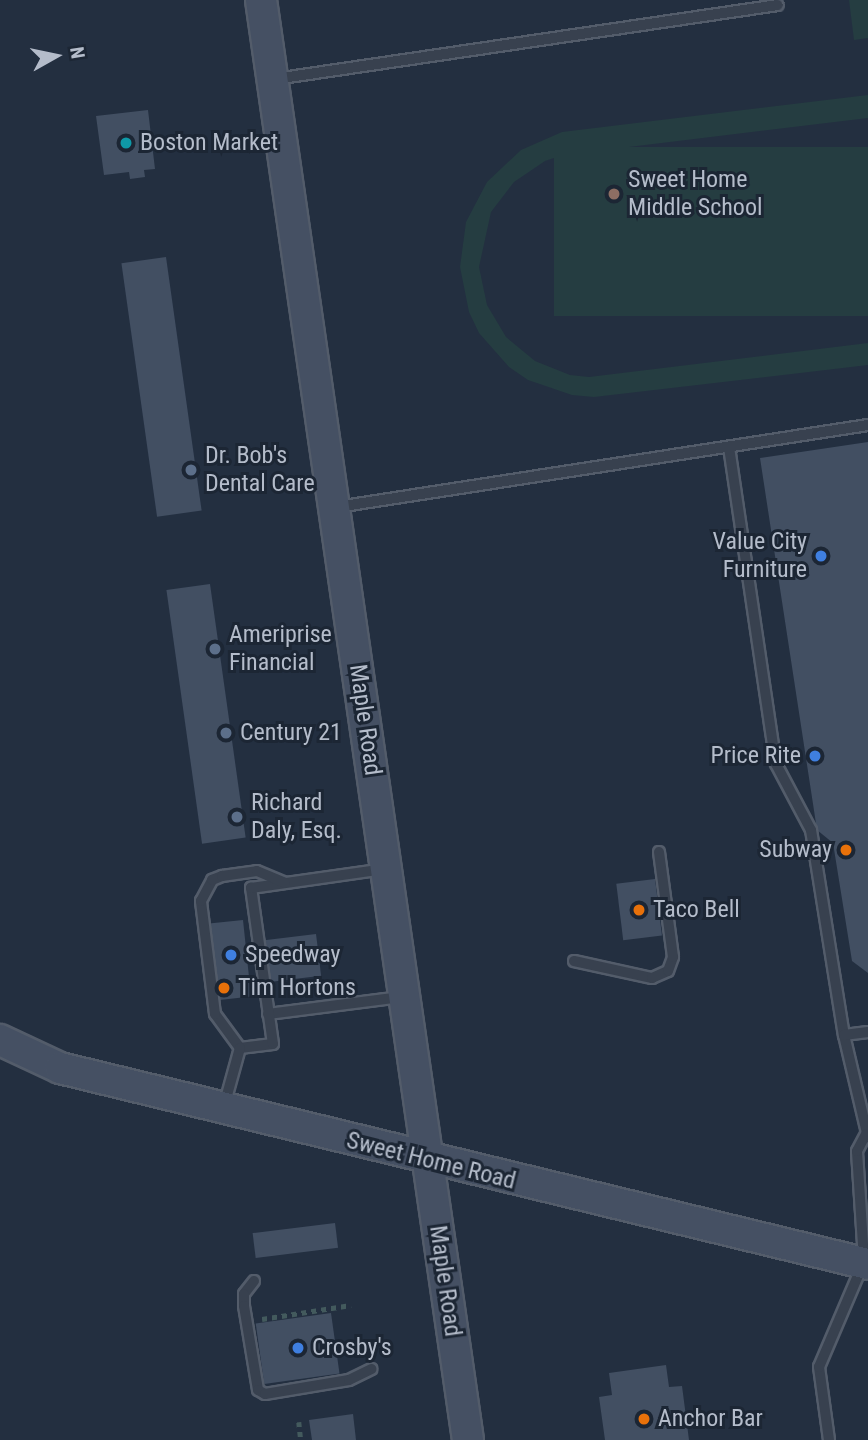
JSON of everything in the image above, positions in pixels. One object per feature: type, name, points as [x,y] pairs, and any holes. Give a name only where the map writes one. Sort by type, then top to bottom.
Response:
[{"type":"main road","name":"Maple Road","points":[[261,0],[468,1440]]},
{"type":"main road","name":"Sweet Home Road","points":[[0,1040],[60,1068],[223,1110],[427,1156],[485,1174],[867,1260]]},
{"type":"lane","points":[[272,79],[778,5]]},
{"type":"lane","points":[[334,507],[868,425]]},
{"type":"lane","points":[[729,447],[776,764],[811,830],[844,1035],[867,1135],[856,1151],[867,1260],[818,1367],[829,1440]]},
{"type":"lane","points":[[574,961],[652,978],[668,971],[673,957],[659,852]]},
{"type":"lane","points":[[240,1048],[273,1044],[251,888],[387,869]]},
{"type":"lane","points":[[240,1048],[215,1014],[201,901],[212,880],[222,876],[257,871],[285,883]]},
{"type":"lane","points":[[268,1014],[404,996]]},
{"type":"lane","points":[[844,1035],[868,1032]]},
{"type":"lane","points":[[223,1110],[240,1048]]},
{"type":"lane","points":[[254,1281],[244,1294],[244,1306],[258,1390],[265,1394],[349,1380],[372,1369]]},
{"type":"path","points":[[255,1320],[351,1305]]},
{"type":"path","points":[[299,1422],[301,1440]]},
{"type":"green space","points":[[849,0],[868,0],[868,38],[854,40]]},
{"type":"green space","points":[[868,95],[868,118],[563,155],[545,161],[514,182],[491,212],[479,267],[487,305],[506,337],[535,361],[570,375],[589,377],[868,343],[868,365],[594,397],[572,395],[528,380],[509,367],[479,333],[469,312],[460,267],[466,222],[487,182],[521,150],[562,132]]},
{"type":"green space","points":[[554,147],[868,147],[868,316],[554,316]]},
{"type":"building","name":"Boston Market","points":[[148,110],[155,169],[144,170],[145,177],[130,179],[129,172],[104,175],[96,116]]},
{"type":"building","points":[[166,257],[202,511],[157,517],[121,263]]},
{"type":"building","points":[[868,442],[868,973],[852,961],[833,843],[817,830],[760,458]]},
{"type":"building","points":[[210,584],[246,838],[202,844],[166,590]]},
{"type":"building","name":"Taco Bell","points":[[655,879],[662,936],[623,940],[616,884]]},
{"type":"building","name":"Speedway","points":[[243,920],[251,997],[217,1000],[209,924]]},
{"type":"building","name":"Speedway","points":[[316,934],[321,976],[270,982],[264,940]]},
{"type":"building","points":[[335,1223],[338,1248],[256,1258],[253,1233]]},
{"type":"building","name":"Crosby's","points":[[331,1313],[339,1373],[264,1384],[256,1324]]},
{"type":"building","name":"Anchor Bar","points":[[666,1365],[669,1387],[682,1386],[689,1440],[605,1440],[599,1397],[612,1395],[609,1373]]},
{"type":"building","points":[[353,1414],[356,1440],[312,1440],[309,1420]]},
{"type":"place","name":"Boston Market","points":[[126,143]]},
{"type":"place","name":"Sweet Home Middle School","points":[[614,194]]},
{"type":"place","name":"Dr. Bob's Dental Care","points":[[191,470]]},
{"type":"place","name":"Value City Furniture","points":[[821,556]]},
{"type":"place","name":"Ameriprise Financial","points":[[215,649]]},
{"type":"place","name":"Century 21","points":[[226,733]]},
{"type":"place","name":"Price Rite","points":[[815,756]]},
{"type":"place","name":"Richard Daly, Esq.","points":[[237,817]]},
{"type":"place","name":"Subway","points":[[846,850]]},
{"type":"place","name":"Taco Bell","points":[[639,910]]},
{"type":"place","name":"Speedway","points":[[231,955]]},
{"type":"place","name":"Tim Hortons","points":[[224,988]]},
{"type":"place","name":"Crosby's","points":[[298,1348]]},
{"type":"place","name":"Anchor Bar","points":[[644,1419]]}]
